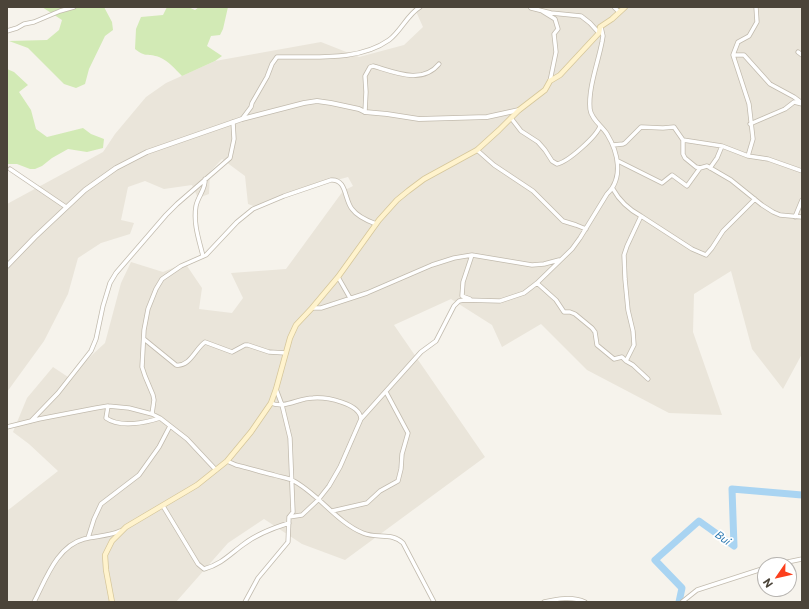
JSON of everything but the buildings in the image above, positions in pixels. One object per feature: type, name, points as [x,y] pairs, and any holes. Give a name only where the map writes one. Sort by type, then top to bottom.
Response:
[{"type":"main road","points":[[112,602],[106,570],[105,555],[113,539],[126,527],[197,485],[227,462],[251,432],[270,403],[276,389],[294,327],[312,308],[338,276],[376,224],[397,200],[424,179],[477,150],[520,110],[545,90],[550,81],[560,75],[599,33],[600,26],[612,19],[625,7]]},
{"type":"street","points":[[7,31],[74,7]]},
{"type":"street","points":[[242,119],[251,107],[272,64],[277,57],[336,56],[356,53],[381,46],[396,35],[415,10],[420,7]]},
{"type":"street","points":[[530,7],[542,11],[581,16],[599,33]]},
{"type":"street","points":[[614,7],[619,12]]},
{"type":"street","points":[[748,156],[753,139],[750,124],[749,104],[733,55],[738,42],[749,36],[757,22],[756,7]]},
{"type":"street","points":[[542,11],[555,19],[558,29],[554,34],[556,52],[550,81]]},
{"type":"street","points":[[289,517],[302,515],[318,500],[329,486],[340,467],[361,420],[421,352],[436,341],[454,306],[459,301],[500,301],[524,293],[537,283],[572,248],[586,229],[607,194],[613,189],[617,177],[618,161],[613,145],[592,117],[590,108],[591,94],[603,36],[600,26]]},
{"type":"street","points":[[798,52],[802,55]]},
{"type":"street","points":[[733,55],[744,55],[770,84],[794,97],[802,104]]},
{"type":"street","points":[[365,112],[365,76],[370,67],[373,66],[396,74],[412,75],[430,73],[439,64]]},
{"type":"street","points":[[7,266],[84,190],[116,168],[147,152],[242,119],[317,101],[331,102],[365,112],[388,114],[419,120],[487,117],[520,110]]},
{"type":"street","points":[[750,124],[785,110],[794,102],[802,104]]},
{"type":"street","points":[[511,118],[521,131],[538,142],[552,161],[557,164],[576,152],[599,132],[600,126]]},
{"type":"street","points":[[31,421],[58,393],[91,351],[96,339],[102,306],[110,283],[116,273],[166,215],[230,158],[234,139],[233,122]]},
{"type":"street","points":[[613,145],[625,143],[641,127],[674,127],[682,140],[684,156],[692,165],[700,168],[704,166],[710,168],[731,180],[773,212],[780,215],[802,217]]},
{"type":"street","points":[[682,140],[722,146],[748,156],[768,160],[802,171]]},
{"type":"street","points":[[710,168],[717,158],[722,146]]},
{"type":"street","points":[[477,150],[482,156],[533,191],[563,221],[586,229]]},
{"type":"street","points":[[618,161],[662,183],[672,175],[686,186],[700,168]]},
{"type":"street","points":[[10,169],[66,207]]},
{"type":"street","points":[[203,256],[195,214],[196,204],[205,186],[205,179]]},
{"type":"street","points":[[152,414],[154,400],[153,395],[142,367],[144,339],[148,309],[162,280],[181,266],[209,252],[237,222],[253,209],[284,196],[331,180],[339,182],[343,186],[350,208],[354,212],[376,224]]},
{"type":"street","points":[[613,189],[618,197],[628,207],[674,238],[692,249],[706,255],[723,231],[755,199]]},
{"type":"street","points":[[795,217],[802,200]]},
{"type":"street","points":[[626,361],[634,345],[633,332],[628,310],[624,255],[641,216]]},
{"type":"street","points":[[312,308],[321,308],[384,286],[448,259],[472,255],[532,265],[547,264],[560,260],[565,256]]},
{"type":"street","points":[[470,300],[462,296],[463,282],[472,255]]},
{"type":"street","points":[[338,276],[350,298]]},
{"type":"street","points":[[537,283],[556,300],[564,312],[575,314],[592,328],[595,332],[598,346],[614,359],[622,357],[648,379]]},
{"type":"street","points":[[144,339],[176,365],[187,363],[205,342],[232,352],[245,345],[248,345],[269,352],[286,353]]},
{"type":"street","points":[[245,602],[258,578],[277,553],[287,544],[289,517],[293,512],[291,448],[282,405],[276,389]]},
{"type":"street","points":[[332,511],[367,503],[380,491],[399,479],[402,455],[408,433],[386,392]]},
{"type":"street","points":[[270,403],[282,405],[310,398],[330,399],[352,407],[359,413],[361,420]]},
{"type":"street","points":[[108,406],[106,418],[120,423],[142,423],[160,418]]},
{"type":"street","points":[[7,427],[108,406],[129,408],[152,414],[160,418],[192,443],[216,470]]},
{"type":"street","points":[[88,538],[101,504],[139,475],[159,448],[170,426]]},
{"type":"street","points":[[227,462],[291,480],[345,522],[363,533],[395,537],[399,539],[403,543],[434,602]]},
{"type":"street","points":[[163,506],[198,564],[204,569],[228,558],[244,544],[261,534],[278,526],[289,523]]},
{"type":"street","points":[[34,602],[54,564],[65,549],[77,541],[118,532],[126,527]]},
{"type":"street","points":[[682,602],[697,590],[757,571]]},
{"type":"street","points":[[544,602],[570,598],[579,599],[585,602]]},
{"type":"shaded area","points":[[414,7],[802,7],[802,354],[783,389],[752,349],[731,271],[694,294],[693,332],[722,415],[669,413],[587,370],[541,324],[502,347],[492,325],[451,299],[394,325],[485,457],[345,560],[302,544],[264,519],[228,543],[176,602],[7,602],[7,511],[58,471],[29,444],[13,432],[27,398],[53,367],[68,377],[105,343],[121,283],[131,262],[163,272],[185,263],[202,288],[199,309],[232,313],[243,298],[231,273],[286,269],[343,191],[353,186],[348,177],[304,189],[259,208],[248,204],[245,176],[222,159],[210,172],[209,194],[198,198],[192,185],[164,189],[145,181],[128,187],[121,220],[134,223],[130,234],[101,243],[78,258],[68,294],[44,341],[7,392],[7,204],[103,152],[115,134],[146,97],[166,83],[215,61],[321,42],[359,57],[404,45],[423,27]]},
{"type":"green space","points":[[42,7],[104,7],[112,22],[113,30],[105,36],[89,69],[85,84],[76,88],[64,84],[28,48],[9,41],[47,40],[59,30],[62,20]]},
{"type":"green space","points":[[167,7],[188,7],[195,10],[199,7],[228,7],[223,29],[220,35],[211,36],[207,46],[222,56],[215,61],[182,76],[172,65],[163,59],[139,52],[135,49],[136,29],[141,17],[163,15]]},
{"type":"green space","points":[[7,69],[14,72],[28,85],[19,92],[31,110],[36,129],[47,137],[83,128],[91,134],[104,139],[103,148],[87,152],[68,149],[35,169],[30,169],[17,164],[7,164]]},
{"type":"waterway","name":"Bui","points":[[679,602],[682,588],[655,560],[699,521],[734,546],[732,489],[802,495]]}]
